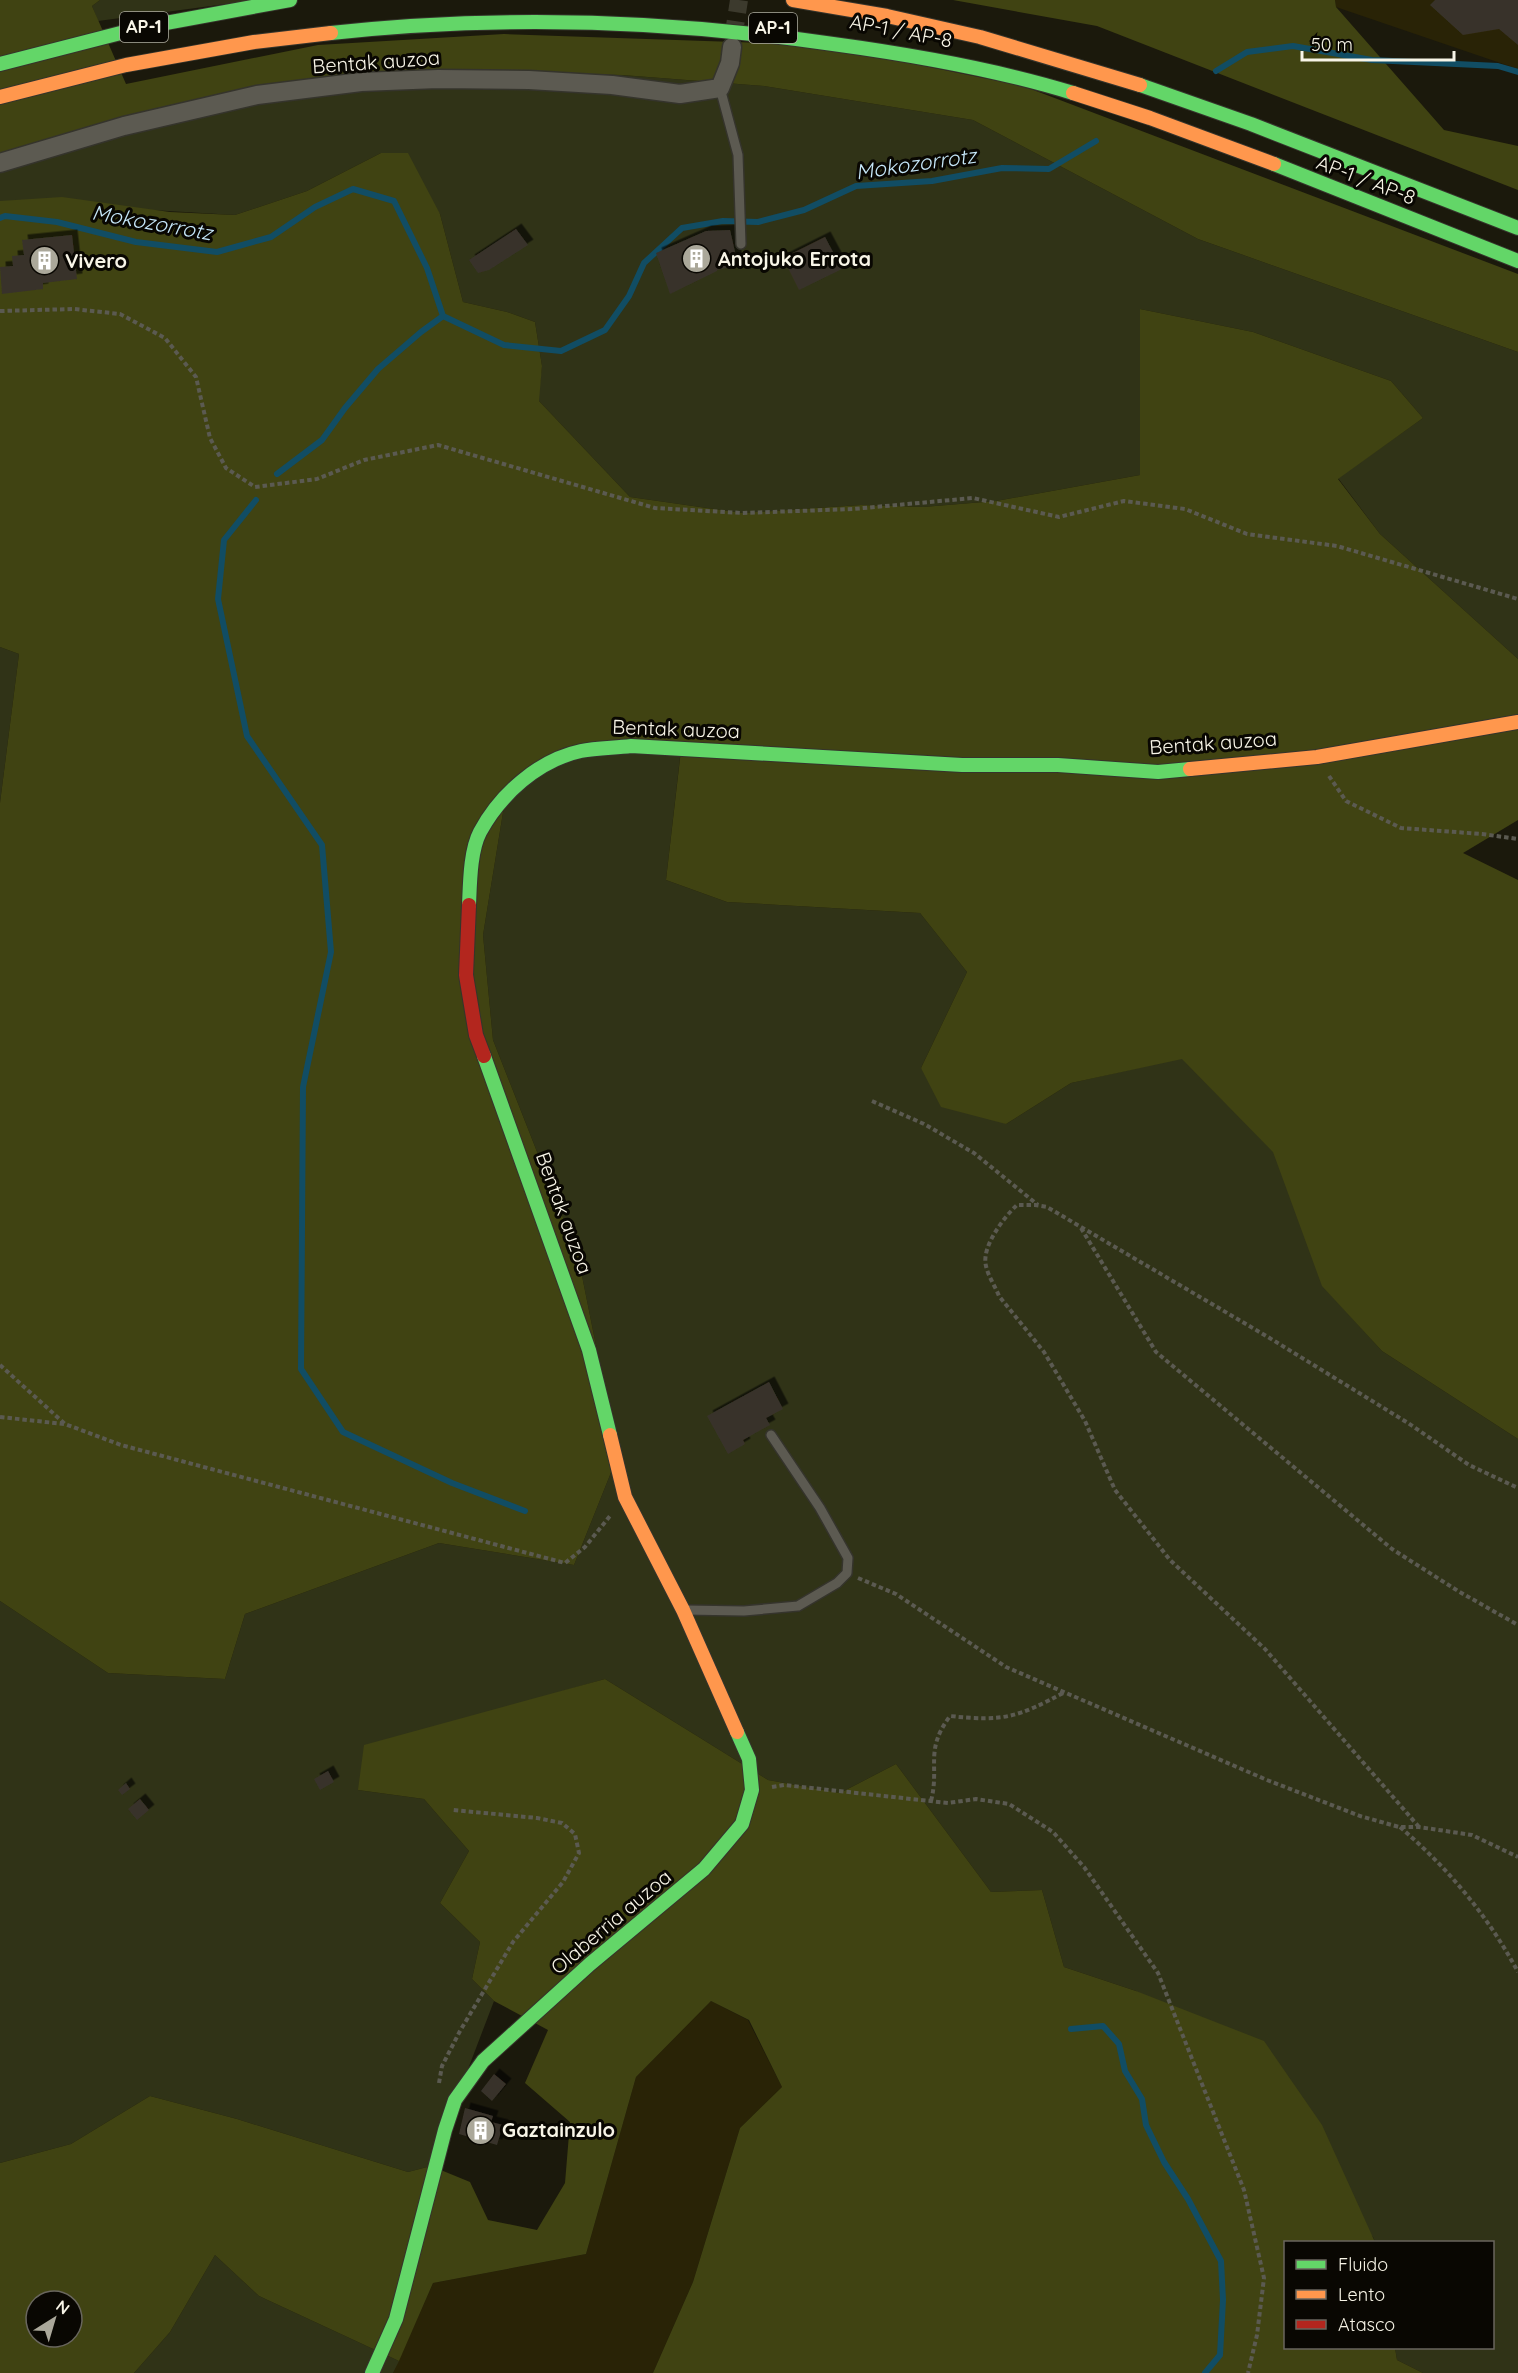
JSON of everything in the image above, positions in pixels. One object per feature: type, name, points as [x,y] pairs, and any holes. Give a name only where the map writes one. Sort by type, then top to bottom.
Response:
[{"type":"main road","name":"AP-1","points":[[0,64],[86,40],[157,24],[229,9],[290,0]]},
{"type":"main road","name":"AP-1 / AP-8","points":[[793,0],[887,15],[959,30],[1101,70],[1170,93],[1518,228]]},
{"type":"main road","name":"AP-1 / AP-8","points":[[0,97],[92,71],[162,55],[305,29],[376,21],[448,15],[531,12],[666,16],[737,23],[881,45],[952,60],[1062,90],[1160,122],[1518,261]]},
{"type":"main road","name":"Bentak auzoa","points":[[625,1497],[589,1350],[476,1035],[466,975],[470,876],[479,834],[506,794],[547,763],[580,751],[631,746],[962,765],[1058,765],[1158,772],[1317,757],[1518,722]]},
{"type":"main road","name":"Olaberria auzoa","points":[[372,2373],[396,2319],[445,2130],[455,2100],[483,2061],[590,1964],[704,1869],[742,1824],[752,1790],[749,1759],[683,1610],[625,1497]]},
{"type":"street","points":[[720,88],[730,63],[732,47]]},
{"type":"street","name":"Bentak auzoa","points":[[0,163],[124,126],[257,95],[361,82],[438,79],[530,80],[612,85],[680,94],[720,88]]},
{"type":"lane","points":[[720,88],[738,155],[741,244]]},
{"type":"lane","points":[[683,1610],[744,1611],[798,1606],[837,1583],[847,1573],[848,1558],[820,1509],[771,1435]]},
{"type":"path","points":[[0,311],[74,309],[120,314],[165,338],[196,377],[210,438],[226,468],[255,487],[317,478],[364,460],[438,445],[655,508],[742,513],[853,509],[973,498],[1059,517],[1124,501],[1185,509],[1247,534],[1337,546],[1518,599]]},
{"type":"path","points":[[1317,757],[1346,801],[1401,828],[1518,839]]},
{"type":"path","points":[[872,1101],[924,1125],[974,1153],[1039,1205]]},
{"type":"path","points":[[1419,1827],[1265,1649],[1170,1560],[1115,1490],[1084,1421],[1044,1352],[999,1296],[985,1264],[992,1238],[1002,1219],[1017,1205],[1047,1207],[1258,1331],[1408,1423],[1470,1465],[1518,1488]]},
{"type":"path","points":[[1081,1228],[1156,1352],[1392,1549],[1518,1625]]},
{"type":"path","points":[[0,1365],[65,1424]]},
{"type":"path","points":[[0,1417],[65,1424],[121,1444],[565,1563],[585,1546],[625,1497]]},
{"type":"path","points":[[847,1573],[896,1594],[1006,1667],[1267,1780],[1360,1816],[1399,1827],[1419,1827],[1472,1835],[1518,1857]]},
{"type":"path","points":[[931,1801],[934,1787],[934,1746],[942,1727],[950,1716],[995,1720],[1023,1714],[1065,1692]]},
{"type":"path","points":[[752,1790],[784,1785],[948,1803],[976,1799],[1009,1804],[1053,1832],[1084,1867],[1158,1973],[1244,2190],[1264,2278],[1257,2335],[1248,2373]]},
{"type":"path","points":[[438,2088],[442,2066],[513,1942],[564,1882],[579,1853],[575,1834],[562,1823],[537,1818],[453,1810]]},
{"type":"path","points":[[1399,1827],[1452,1875],[1508,1953],[1518,1972]]},
{"type":"shaded area","points":[[1335,0],[1518,0],[1518,69],[1336,7]]},
{"type":"shaded area","points":[[711,2001],[748,2020],[782,2087],[740,2128],[693,2282],[653,2373],[393,2373],[433,2283],[586,2254],[636,2077]]},
{"type":"green space","points":[[0,0],[100,0],[92,6],[126,84],[318,45],[504,34],[821,45],[1023,86],[1518,274],[1518,352],[1198,239],[973,120],[764,86],[622,75],[401,71],[270,87],[0,164]]},
{"type":"green space","points":[[100,0],[256,0],[98,21],[92,6]]},
{"type":"green space","points":[[953,0],[1335,0],[1336,7],[1444,130],[1518,146],[1518,190],[1097,26]]},
{"type":"green space","points":[[401,71],[622,75],[764,86],[973,120],[1198,239],[1518,352],[1518,659],[1380,534],[1338,478],[1423,418],[1391,381],[1253,332],[1140,309],[1140,475],[996,501],[923,507],[861,505],[742,513],[630,497],[538,400],[542,366],[535,322],[507,312],[463,302],[440,214],[381,153],[307,191],[235,215],[0,201],[0,164],[270,87]]},
{"type":"green space","points":[[381,153],[408,153],[440,214],[463,302],[507,312],[535,322],[542,366],[539,401],[630,497],[742,513],[861,505],[923,507],[996,501],[1140,475],[1140,309],[1253,332],[1391,381],[1423,418],[1338,479],[1380,534],[1518,659],[1518,820],[1463,853],[1518,880],[1518,1439],[1382,1351],[1322,1286],[1273,1152],[1182,1059],[1071,1083],[1006,1124],[941,1107],[921,1068],[967,972],[920,913],[727,902],[666,880],[681,750],[580,751],[506,794],[483,935],[493,1040],[578,1256],[618,1455],[574,1565],[439,1543],[245,1614],[225,1679],[108,1673],[0,1601],[0,803],[19,654],[0,647],[0,201],[62,197],[170,212],[235,215],[307,191]]},
{"type":"green space","points":[[0,647],[19,654],[0,803]]},
{"type":"green space","points":[[681,749],[666,880],[727,902],[920,913],[967,972],[921,1068],[1006,1124],[1071,1083],[1182,1058],[1274,1152],[1323,1286],[1382,1351],[1518,1439],[1518,2373],[1423,2373],[1397,2360],[1395,2349],[1494,2349],[1494,2241],[1375,2241],[1136,1991],[1064,1967],[1042,1890],[991,1892],[896,1764],[840,1793],[768,1780],[605,1679],[525,1702],[358,1790],[424,1799],[469,1851],[440,1903],[480,1942],[472,1979],[494,2001],[431,2166],[408,2172],[237,2119],[150,2096],[71,2144],[0,2163],[0,1601],[108,1673],[225,1679],[245,1614],[439,1543],[574,1565],[618,1455],[578,1256],[493,1040],[483,935],[506,794],[580,751]]},
{"type":"green space","points":[[605,1679],[768,1780],[840,1793],[896,1764],[991,1892],[1042,1890],[1064,1967],[1136,1991],[1264,2041],[1322,2125],[1375,2241],[1284,2241],[1284,2349],[1395,2349],[1397,2360],[1423,2373],[653,2373],[693,2282],[740,2128],[782,2087],[749,2020],[711,2001],[636,2077],[586,2254],[433,2283],[399,2361],[259,2296],[215,2255],[170,2332],[134,2373],[0,2373],[0,2163],[71,2144],[150,2096],[237,2119],[408,2172],[431,2166],[470,2182],[488,2220],[537,2230],[565,2183],[570,2122],[525,2083],[548,2030],[494,2001],[472,1979],[480,1942],[440,1903],[469,1851],[424,1799],[358,1790],[364,1745]]},
{"type":"green space","points":[[215,2255],[259,2296],[399,2361],[393,2373],[134,2373],[170,2332]]},
{"type":"building","points":[[1435,0],[1518,0],[1518,45],[1499,29],[1463,35],[1430,5]]},
{"type":"building","points":[[516,229],[528,245],[489,270],[478,273],[469,260]]},
{"type":"building","name":"Antojuko Errota","points":[[730,230],[738,265],[717,270],[670,294],[656,253],[706,231]]},
{"type":"building","name":"Vivero","points":[[72,235],[77,279],[43,283],[43,289],[2,294],[0,267],[13,266],[12,256],[24,255],[22,240]]},
{"type":"building","points":[[825,237],[842,269],[799,290],[783,258]]},
{"type":"building","points":[[769,1382],[783,1409],[766,1418],[770,1425],[743,1440],[745,1444],[728,1454],[707,1416]]},
{"type":"building","points":[[328,1771],[334,1782],[320,1790],[314,1779]]},
{"type":"building","points":[[126,1783],[130,1789],[122,1795],[118,1790]]},
{"type":"building","points":[[140,1799],[149,1810],[137,1820],[128,1809]]},
{"type":"building","points":[[494,2074],[506,2084],[492,2101],[481,2091]]},
{"type":"building","name":"Gaztainzulo","points":[[465,2108],[493,2116],[491,2122],[503,2125],[497,2145],[459,2134]]},
{"type":"waterway","name":"Mokozorrotz","points":[[1216,71],[1247,52],[1293,46],[1372,60],[1498,66],[1518,72]]},
{"type":"waterway","name":"Mokozorrotz","points":[[0,218],[5,216],[57,222],[136,242],[217,252],[271,237],[315,207],[353,189],[394,201],[427,268],[443,316],[504,345],[561,351],[605,330],[629,296],[644,263],[682,228],[723,221],[758,222],[804,210],[856,186],[932,181],[1002,168],[1049,169],[1096,141]]},
{"type":"waterway","points":[[277,474],[322,440],[378,369],[443,316]]},
{"type":"waterway","points":[[256,500],[224,540],[218,599],[247,736],[322,845],[331,952],[303,1087],[301,1369],[343,1432],[452,1483],[525,1511]]},
{"type":"waterway","points":[[1071,2029],[1103,2026],[1119,2044],[1125,2071],[1142,2099],[1146,2125],[1164,2162],[1188,2199],[1221,2261],[1223,2300],[1220,2355],[1205,2373]]},
{"type":"tunnel","points":[[733,39],[739,0]]},
{"type":"traffic: fast","points":[[0,64],[144,27],[290,0]]},
{"type":"traffic: fast","points":[[331,33],[394,27],[519,22],[645,25],[708,30],[833,44],[924,58],[1014,77],[1073,93]]},
{"type":"traffic: fast","points":[[1140,85],[1251,124],[1518,228]]},
{"type":"traffic: fast","points":[[1274,164],[1518,261]]},
{"type":"traffic: fast","points":[[469,905],[474,848],[488,818],[509,792],[535,771],[550,762],[581,751],[631,746],[962,765],[1058,765],[1158,772],[1190,769]]},
{"type":"traffic: fast","points":[[484,1056],[589,1350],[610,1435]]},
{"type":"traffic: fast","points":[[372,2373],[396,2319],[445,2130],[455,2100],[483,2061],[590,1964],[704,1869],[742,1824],[752,1790],[749,1759],[737,1732]]},
{"type":"traffic: slow","points":[[793,0],[887,16],[980,37],[1140,85]]},
{"type":"traffic: slow","points":[[0,97],[126,65],[254,42],[331,33]]},
{"type":"traffic: slow","points":[[1073,93],[1150,118],[1274,164]]},
{"type":"traffic: slow","points":[[1190,769],[1317,757],[1518,722]]},
{"type":"traffic: slow","points":[[610,1435],[625,1497],[683,1610],[737,1732]]},
{"type":"traffic: jam","points":[[469,905],[466,975],[476,1035],[484,1056]]},
{"type":"place","name":"Antojuko Errota","points":[[697,259]]},
{"type":"place","name":"Vivero","points":[[44,261]]},
{"type":"place","name":"Gaztainzulo","points":[[481,2130]]}]
